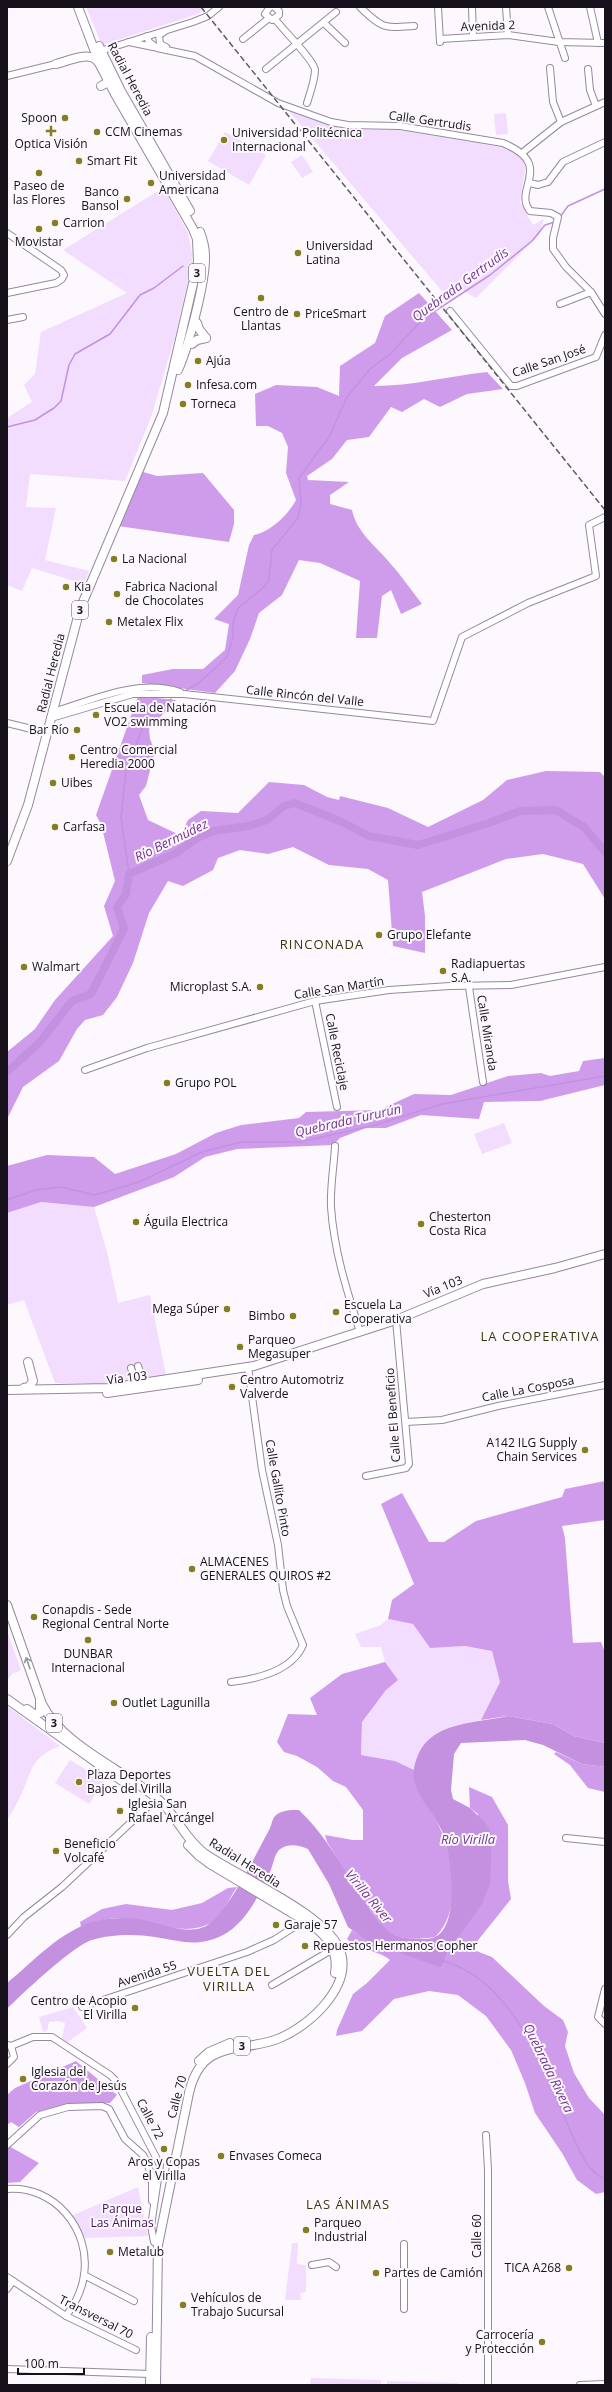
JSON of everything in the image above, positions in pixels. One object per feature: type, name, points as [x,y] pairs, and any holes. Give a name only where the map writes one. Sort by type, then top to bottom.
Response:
[{"type":"main road","name":"Radial Heredia","points":[[78,7],[98,51],[197,224],[205,255],[192,334],[173,379]]},
{"type":"main road","name":"Radial Heredia","points":[[7,861],[28,805],[80,609],[104,549],[163,413],[173,379],[198,262],[197,239],[183,210],[150,156],[100,65],[98,51],[83,7]]},
{"type":"main road","points":[[98,51],[110,82],[146,140]]},
{"type":"main road","points":[[56,64],[90,56],[95,58],[100,65],[104,81],[101,86],[110,82]]},
{"type":"main road","points":[[132,111],[151,150],[150,156],[156,157],[190,217],[197,224]]},
{"type":"main road","points":[[173,379],[186,362],[192,344],[192,334],[197,323],[203,293],[202,277]]},
{"type":"main road","points":[[189,307],[190,312],[187,329],[192,334]]},
{"type":"main road","points":[[192,344],[197,340],[206,338],[199,329],[197,323]]},
{"type":"main road","points":[[7,868],[14,845]]},
{"type":"main road","name":"Vía 103","points":[[7,1389],[116,1392],[208,1378],[248,1367],[396,1320],[483,1284],[555,1268],[605,1254]]},
{"type":"main road","points":[[7,1389],[31,1385],[33,1381],[28,1362]]},
{"type":"main road","name":"Vía 103","points":[[44,1391],[140,1384],[248,1367]]},
{"type":"main road","points":[[140,1384],[208,1378]]},
{"type":"main road","points":[[7,1394],[30,1394],[44,1391]]},
{"type":"main road","name":"Radial Heredia","points":[[7,1605],[48,1715],[61,1730],[155,1800],[195,1852],[284,1905]]},
{"type":"main road","points":[[7,1694],[30,1712],[37,1714],[40,1713],[41,1707],[37,1688]]},
{"type":"main road","name":"Radial Heredia","points":[[7,1699],[155,1800]]},
{"type":"main road","name":"Calle 70","points":[[150,2385],[156,2242],[183,2092],[190,2074],[202,2057],[219,2046],[274,2035],[286,2030],[302,2019],[332,1985],[336,1968],[333,1949],[322,1934],[284,1905]]},
{"type":"main road","name":"Calle 70","points":[[156,2385],[156,2242],[191,2084],[200,2067],[224,2050],[272,2041],[290,2033],[306,2022],[328,2000],[338,1984],[341,1970],[341,1954],[335,1939],[312,1919],[284,1905]]},
{"type":"street","points":[[360,7],[381,26],[387,28],[414,26]]},
{"type":"street","name":"Avenida 2","points":[[438,7],[440,41],[508,35],[560,42],[602,43]]},
{"type":"street","points":[[472,7],[473,37]]},
{"type":"street","points":[[506,7],[508,35]]},
{"type":"street","points":[[548,7],[565,58]]},
{"type":"street","points":[[590,7],[602,43]]},
{"type":"street","points":[[179,51],[160,44],[159,36],[208,16],[214,8]]},
{"type":"street","points":[[267,8],[265,14],[272,19],[296,45],[308,55],[314,66],[315,71],[307,103]]},
{"type":"street","points":[[243,39],[279,15],[277,8]]},
{"type":"street","points":[[266,69],[336,12]]},
{"type":"street","points":[[7,76],[56,64],[193,22]]},
{"type":"street","points":[[324,23],[345,44]]},
{"type":"street","points":[[149,35],[149,42],[157,48]]},
{"type":"street","points":[[149,35],[158,45],[169,50]]},
{"type":"street","name":"Calle Gertrudis","points":[[128,42],[179,51],[195,56],[278,103],[331,122],[348,125],[400,126],[504,143],[522,153]]},
{"type":"street","points":[[550,68],[553,102],[561,122]]},
{"type":"street","points":[[588,69],[590,90],[596,106]]},
{"type":"street","points":[[605,102],[561,122],[522,153],[529,164],[530,183],[526,194],[526,206],[530,211],[536,213],[553,213],[558,219],[553,238],[553,249],[566,267],[591,292],[605,314]]},
{"type":"street","points":[[530,183],[538,185],[548,182],[563,162],[605,142]]},
{"type":"street","points":[[7,234],[61,270],[64,275],[62,280],[56,283],[7,293]]},
{"type":"street","points":[[560,304],[591,292]]},
{"type":"street","name":"Calle San José","points":[[450,310],[511,386],[517,386],[596,357],[605,335]]},
{"type":"street","points":[[7,320],[23,317]]},
{"type":"street","name":"Calle Rincón del Valle","points":[[52,715],[133,694],[184,694],[433,721],[462,637],[528,603],[596,576],[589,525],[605,517]]},
{"type":"street","points":[[7,723],[48,733]]},
{"type":"street","name":"Calle San Martín","points":[[85,1070],[146,1048],[315,1001],[389,990],[450,986],[469,987],[511,985],[605,967]]},
{"type":"street","name":"Calle Miranda","points":[[469,987],[483,1082]]},
{"type":"street","name":"Calle Reciclaje","points":[[315,1001],[337,1107]]},
{"type":"street","points":[[335,1146],[331,1197],[335,1243],[342,1274],[360,1332]]},
{"type":"street","name":"Calle El Beneficio","points":[[366,1476],[408,1467],[406,1422],[396,1320]]},
{"type":"street","points":[[135,1367],[140,1384]]},
{"type":"street","name":"Calle Gallito Pinto","points":[[232,1682],[254,1679],[270,1674],[299,1654],[303,1645],[287,1606],[283,1590],[278,1545],[262,1470],[248,1367]]},
{"type":"street","name":"Calle La Cosposa","points":[[406,1422],[432,1421],[527,1400],[605,1386]]},
{"type":"street","points":[[7,1935],[24,1917],[62,1887],[155,1800]]},
{"type":"street","points":[[566,1838],[605,1842]]},
{"type":"street","name":"Avenida 55","points":[[82,2007],[247,1952],[274,1940],[305,1920]]},
{"type":"street","points":[[272,1985],[333,1949]]},
{"type":"street","points":[[605,1989],[598,2016],[605,2024]]},
{"type":"street","name":"Calle 72","points":[[9,2045],[33,2037],[52,2037],[110,2075],[117,2082],[160,2165],[151,2226],[156,2242]]},
{"type":"street","points":[[7,2064],[14,2057],[9,2045]]},
{"type":"street","points":[[7,2145],[40,2115],[68,2107],[102,2106],[109,2110],[125,2139],[143,2155],[147,2162],[152,2178],[152,2214]]},
{"type":"street","name":"Calle 60","points":[[486,2135],[488,2170],[488,2385]]},
{"type":"street","points":[[7,2189],[26,2190],[52,2199],[66,2213],[77,2230],[84,2250],[84,2275],[81,2290],[66,2316]]},
{"type":"street","points":[[404,2244],[404,2309]]},
{"type":"street","points":[[312,2265],[329,2262],[336,2267]]},
{"type":"street","points":[[84,2275],[134,2301]]},
{"type":"street","name":"Transversal 70","points":[[7,2277],[66,2316],[136,2350]]},
{"type":"street","points":[[7,2288],[12,2281]]},
{"type":"street","points":[[7,2369],[150,2374]]},
{"type":"street","points":[[580,2385],[605,2384]]},
{"type":"green space","points":[[86,7],[207,7],[198,14],[102,45]]},
{"type":"green space","points":[[289,111],[346,130],[399,130],[511,149],[526,163],[520,202],[533,225],[544,219],[539,235],[476,298],[462,290],[446,296]]},
{"type":"green space","points":[[506,113],[508,134],[496,135],[494,114]]},
{"type":"green space","points":[[225,132],[266,155],[249,185],[208,161]]},
{"type":"green space","points":[[302,155],[313,172],[302,178],[291,162]]},
{"type":"green space","points":[[163,188],[188,233],[192,253],[192,263],[175,337],[151,417],[125,481],[30,474],[26,507],[56,508],[45,560],[89,571],[84,584],[32,568],[22,591],[7,585],[7,418],[32,402],[24,385],[35,374],[41,332],[127,293],[63,250]]},
{"type":"green space","points":[[504,1123],[512,1143],[482,1154],[474,1134]]},
{"type":"green space","points":[[41,1202],[94,1207],[107,1252],[118,1303],[150,1295],[166,1375],[97,1384],[55,1383],[24,1300],[7,1305],[7,1213]]},
{"type":"green space","points":[[388,1619],[413,1624],[430,1648],[465,1646],[492,1651],[500,1682],[481,1720],[447,1729],[438,1734],[424,1747],[418,1757],[414,1770],[395,1761],[361,1755],[362,1722],[386,1690],[398,1680],[385,1662],[381,1647],[361,1647],[355,1634],[381,1625]]},
{"type":"green space","points":[[7,1631],[21,1670],[12,1674],[7,1681]]},
{"type":"green space","points":[[7,1706],[60,1746],[43,1755],[34,1765],[7,1820]]},
{"type":"green space","name":"Plaza Deportes Bajos del Virilla","points":[[70,1760],[104,1781],[89,1804],[55,1783]]},
{"type":"green space","points":[[73,2007],[87,2028],[68,2042],[62,2039],[65,2023],[58,2021],[49,2022],[47,2031],[43,2032],[39,2017]]},
{"type":"green space","name":"Parque Las Ánimas","points":[[138,2187],[148,2236],[85,2238],[71,2216]]},
{"type":"green space","points":[[292,2243],[298,2243],[297,2264],[306,2265],[306,2291],[300,2294],[302,2300],[285,2300]]},
{"type":"green space","points":[[311,2378],[381,2380],[381,2385],[310,2385]]},
{"type":"green space","points":[[387,2381],[458,2383],[458,2385],[387,2385]]},
{"type":"shaded area","points":[[419,293],[452,330],[402,358],[374,386],[416,383],[487,372],[503,389],[467,394],[440,407],[424,399],[402,412],[391,407],[369,437],[347,440],[332,459],[307,476],[308,480],[349,482],[330,495],[330,504],[352,510],[354,518],[362,532],[398,572],[422,604],[401,614],[391,590],[382,596],[377,638],[356,638],[360,581],[320,563],[299,560],[282,595],[259,613],[250,639],[235,671],[215,693],[142,683],[142,675],[173,669],[203,669],[225,650],[229,624],[214,619],[238,595],[249,545],[254,535],[272,527],[278,522],[293,506],[296,500],[286,473],[288,447],[282,433],[268,426],[256,426],[255,394],[276,385],[317,387],[339,396],[340,366],[375,343],[385,316]]},
{"type":"shaded area","points":[[140,471],[157,476],[203,473],[234,510],[234,524],[229,542],[118,526]]},
{"type":"shaded area","points":[[138,696],[176,700],[149,729],[150,739],[155,751],[146,786],[139,795],[148,820],[188,839],[193,830],[185,826],[188,820],[201,811],[238,813],[269,782],[304,785],[327,797],[339,800],[340,796],[388,808],[428,827],[483,800],[507,780],[546,771],[600,772],[605,777],[605,899],[583,864],[543,854],[506,859],[422,892],[425,916],[425,953],[393,946],[388,880],[368,869],[329,865],[293,847],[268,854],[240,850],[218,858],[213,870],[183,886],[168,881],[149,913],[133,963],[117,997],[103,1015],[85,1020],[77,1029],[59,1061],[23,1087],[7,1119],[7,1052],[35,1029],[55,1000],[113,936],[104,906],[115,881],[101,824],[96,815]]},
{"type":"shaded area","points":[[605,1058],[605,1085],[540,1101],[484,1102],[479,1119],[421,1115],[386,1128],[366,1128],[340,1138],[333,1145],[237,1149],[205,1157],[174,1177],[94,1207],[41,1202],[7,1213],[7,1166],[47,1155],[94,1157],[115,1174],[176,1154],[216,1133],[241,1125],[299,1118],[306,1112],[379,1110],[414,1094],[451,1095],[508,1076],[541,1073],[550,1076],[579,1071],[583,1061]]},
{"type":"shaded area","points":[[605,1481],[605,1520],[562,1526],[565,1538],[573,1643],[601,1642],[605,1652],[605,1743],[574,1736],[553,1724],[508,1716],[481,1720],[500,1682],[492,1651],[465,1646],[430,1648],[413,1624],[388,1619],[392,1600],[414,1584],[381,1504],[402,1493],[429,1542],[444,1542],[476,1521],[562,1497],[565,1489]]},
{"type":"shaded area","points":[[385,1662],[398,1680],[386,1690],[362,1722],[361,1755],[395,1761],[414,1770],[417,1788],[420,1795],[442,1833],[450,1859],[453,1887],[449,1915],[443,1927],[435,1937],[412,1939],[395,1936],[383,1927],[357,1891],[327,1842],[325,1835],[353,1840],[363,1840],[363,1810],[346,1787],[333,1781],[317,1767],[297,1756],[284,1752],[277,1742],[288,1714],[317,1715],[310,1698],[342,1674]]},
{"type":"shaded area","points":[[556,1752],[582,1764],[605,1767],[605,1792],[588,1788],[570,1765],[554,1754]]},
{"type":"shaded area","points":[[469,1787],[492,1797],[508,1825],[508,1881],[511,1899],[471,1949],[492,1957],[544,2006],[563,2020],[568,2032],[565,2046],[574,2073],[589,2098],[605,2115],[605,2192],[596,2194],[577,2180],[562,2153],[535,2113],[525,2083],[511,2050],[486,2016],[458,1995],[429,1991],[394,1999],[362,2031],[336,2036],[337,2030],[353,1994],[367,1983],[390,1960],[385,1956],[351,1943],[347,1939],[352,1930],[385,1947],[442,1968],[448,1952],[458,1939],[478,1814],[470,1808]]},
{"type":"shaded area","points":[[237,1887],[223,1911],[217,1918],[207,1925],[183,1929],[132,1919],[115,1918],[95,1922],[81,1927],[80,1922],[102,1909],[126,1904],[172,1910],[202,1903],[228,1888]]},
{"type":"shaded area","points":[[76,2061],[117,2095],[110,2103],[73,2103],[36,2112],[19,2127],[11,2122],[7,2125],[7,2095],[15,2088]]},
{"type":"shaded area","points":[[7,2145],[39,2163],[20,2182],[7,2183]]},
{"type":"water","name":"Río Virilla","points":[[508,1716],[553,1724],[574,1736],[605,1743],[605,1767],[582,1764],[543,1745],[525,1740],[461,1743],[454,1754],[451,1790],[453,1799],[470,1808],[486,1823],[491,1834],[490,1884],[482,1904],[448,1952],[442,1968],[369,1942],[348,1927],[329,1884],[308,1849],[301,1846],[286,1846],[277,1852],[270,1872],[251,1908],[231,1930],[223,1935],[214,1939],[197,1942],[181,1942],[148,1936],[132,1935],[92,1940],[61,1960],[7,2009],[7,1983],[48,1947],[71,1931],[83,1925],[101,1920],[122,1918],[138,1919],[174,1928],[193,1930],[209,1924],[217,1917],[233,1895],[269,1830],[274,1817],[277,1814],[286,1811],[299,1810],[321,1834],[373,1914],[388,1931],[399,1937],[425,1939],[435,1937],[443,1930],[448,1918],[451,1904],[451,1871],[442,1831],[416,1788],[413,1778],[416,1761],[425,1744],[434,1736],[445,1730],[470,1722]]},
{"type":"waterway","name":"Quebrada Gertrudis","points":[[560,217],[568,206],[605,189]]},
{"type":"waterway","name":"Quebrada Gertrudis","points":[[185,691],[200,682],[227,657],[233,637],[233,622],[238,608],[264,587],[269,580],[272,550],[298,518],[301,502],[299,478],[329,437],[347,397],[370,369],[389,355],[423,319],[490,275],[532,241],[545,225],[555,222]]},
{"type":"waterway","points":[[7,427],[35,420],[54,408],[61,401],[69,365],[75,354],[110,334],[140,295],[154,288],[183,266]]},
{"type":"waterway","name":"Quebrada Gertrudis","points":[[129,874],[121,817],[126,772],[147,716],[171,699]]},
{"type":"waterway","name":"Río Bermúdez","points":[[7,1072],[40,1042],[72,1001],[91,994],[124,929],[117,907],[126,894],[129,874],[176,853],[197,838],[214,831],[248,826],[267,820],[284,806],[295,803],[342,822],[369,836],[418,845],[489,823],[520,811],[556,810],[584,827],[605,852]]},
{"type":"waterway","name":"Quebrada Tururún","points":[[7,1200],[36,1190],[61,1187],[95,1195],[139,1182],[202,1152],[241,1142],[300,1142],[375,1125],[442,1104],[605,1076]]},
{"type":"waterway","name":"Quebrada Rivera","points":[[444,1961],[468,1971],[488,1986],[506,2005],[535,2051],[582,2155],[592,2170],[605,2179]]},
{"type":"railway","points":[[201,7],[605,510]]},
{"type":"place","name":"Spoon","points":[[65,118]]},
{"type":"place","name":"Optica Visión","points":[[51,131]]},
{"type":"place","name":"CCM Cinemas","points":[[97,132]]},
{"type":"place","name":"Universidad Politécnica Internacional","points":[[224,140]]},
{"type":"place","name":"Smart Fit","points":[[79,161]]},
{"type":"place","name":"Paseo de las Flores","points":[[39,173]]},
{"type":"place","name":"Universidad Americana","points":[[151,183]]},
{"type":"place","name":"Banco Bansol","points":[[127,199]]},
{"type":"place","name":"Carrion","points":[[55,223]]},
{"type":"place","name":"Movistar","points":[[39,229]]},
{"type":"place","name":"Universidad Latina","points":[[298,253]]},
{"type":"place","name":"Centro de Llantas","points":[[261,298]]},
{"type":"place","name":"PriceSmart","points":[[297,314]]},
{"type":"place","name":"Ajúa","points":[[198,361]]},
{"type":"place","name":"Infesa.com","points":[[188,385]]},
{"type":"place","name":"Torneca","points":[[183,404]]},
{"type":"place","name":"La Nacional","points":[[114,559]]},
{"type":"place","name":"Kia","points":[[66,587]]},
{"type":"place","name":"Fabrica Nacional de Chocolates","points":[[117,594]]},
{"type":"place","name":"Metalex Flix","points":[[109,622]]},
{"type":"place","name":"Escuela de Natación VO2 swimming","points":[[96,715]]},
{"type":"place","name":"Bar Río","points":[[77,730]]},
{"type":"place","name":"Centro Comercial Heredia 2000","points":[[72,757]]},
{"type":"place","name":"Uibes","points":[[53,783]]},
{"type":"place","name":"Carfasa","points":[[55,827]]},
{"type":"place","name":"Grupo Elefante","points":[[379,935]]},
{"type":"place","name":"Walmart","points":[[24,967]]},
{"type":"place","name":"Radiapuertas S.A.","points":[[443,971]]},
{"type":"place","name":"Microplast S.A.","points":[[260,987]]},
{"type":"place","name":"Grupo POL","points":[[167,1083]]},
{"type":"place","name":"Águila Electrica","points":[[136,1222]]},
{"type":"place","name":"Chesterton Costa Rica","points":[[421,1224]]},
{"type":"place","name":"Mega Súper","points":[[227,1309]]},
{"type":"place","name":"Escuela La Cooperativa","points":[[336,1312]]},
{"type":"place","name":"Bimbo","points":[[293,1316]]},
{"type":"place","name":"Parqueo Megasuper","points":[[240,1347]]},
{"type":"place","name":"Centro Automotriz Valverde","points":[[232,1387]]},
{"type":"place","name":"A142 ILG Supply Chain Services","points":[[585,1450]]},
{"type":"place","name":"ALMACENES GENERALES QUIROS #2","points":[[192,1569]]},
{"type":"place","name":"Conapdis - Sede Regional Central Norte","points":[[34,1617]]},
{"type":"place","name":"DUNBAR Internacional","points":[[88,1640]]},
{"type":"place","name":"Outlet Lagunilla","points":[[114,1703]]},
{"type":"place","name":"Plaza Deportes Bajos del Virilla","points":[[79,1782]]},
{"type":"place","name":"Iglesia San Rafael Arcángel","points":[[120,1811]]},
{"type":"place","name":"Beneficio Volcafé","points":[[56,1851]]},
{"type":"place","name":"Garaje 57","points":[[276,1925]]},
{"type":"place","name":"Repuestos Hermanos Copher","points":[[305,1946]]},
{"type":"place","name":"Centro de Acopio El Virilla","points":[[135,2008]]},
{"type":"place","name":"Iglesia del Corazón de Jesús","points":[[23,2079]]},
{"type":"place","name":"Aros y Copas el Virilla","points":[[164,2149]]},
{"type":"place","name":"Envases Comeca","points":[[221,2156]]},
{"type":"place","name":"Parqueo Industrial","points":[[306,2230]]},
{"type":"place","name":"Metalub","points":[[110,2252]]},
{"type":"place","name":"TICA A268","points":[[569,2268]]},
{"type":"place","name":"Partes de Camión","points":[[376,2273]]},
{"type":"place","name":"Vehículos de Trabajo Sucursal","points":[[183,2305]]},
{"type":"place","name":"Carrocería y Protección","points":[[542,2342]]},
{"type":"district","name":"RINCONADA","points":[[322,944]]},
{"type":"district","name":"LA COOPERATIVA","points":[[540,1336]]},
{"type":"district","name":"VUELTA DEL VIRILLA","points":[[229,1978]]},
{"type":"district","name":"LAS ÁNIMAS","points":[[348,2204]]},
{"type":"water label","name":"Virilla River","points":[[369,1896]]}]
